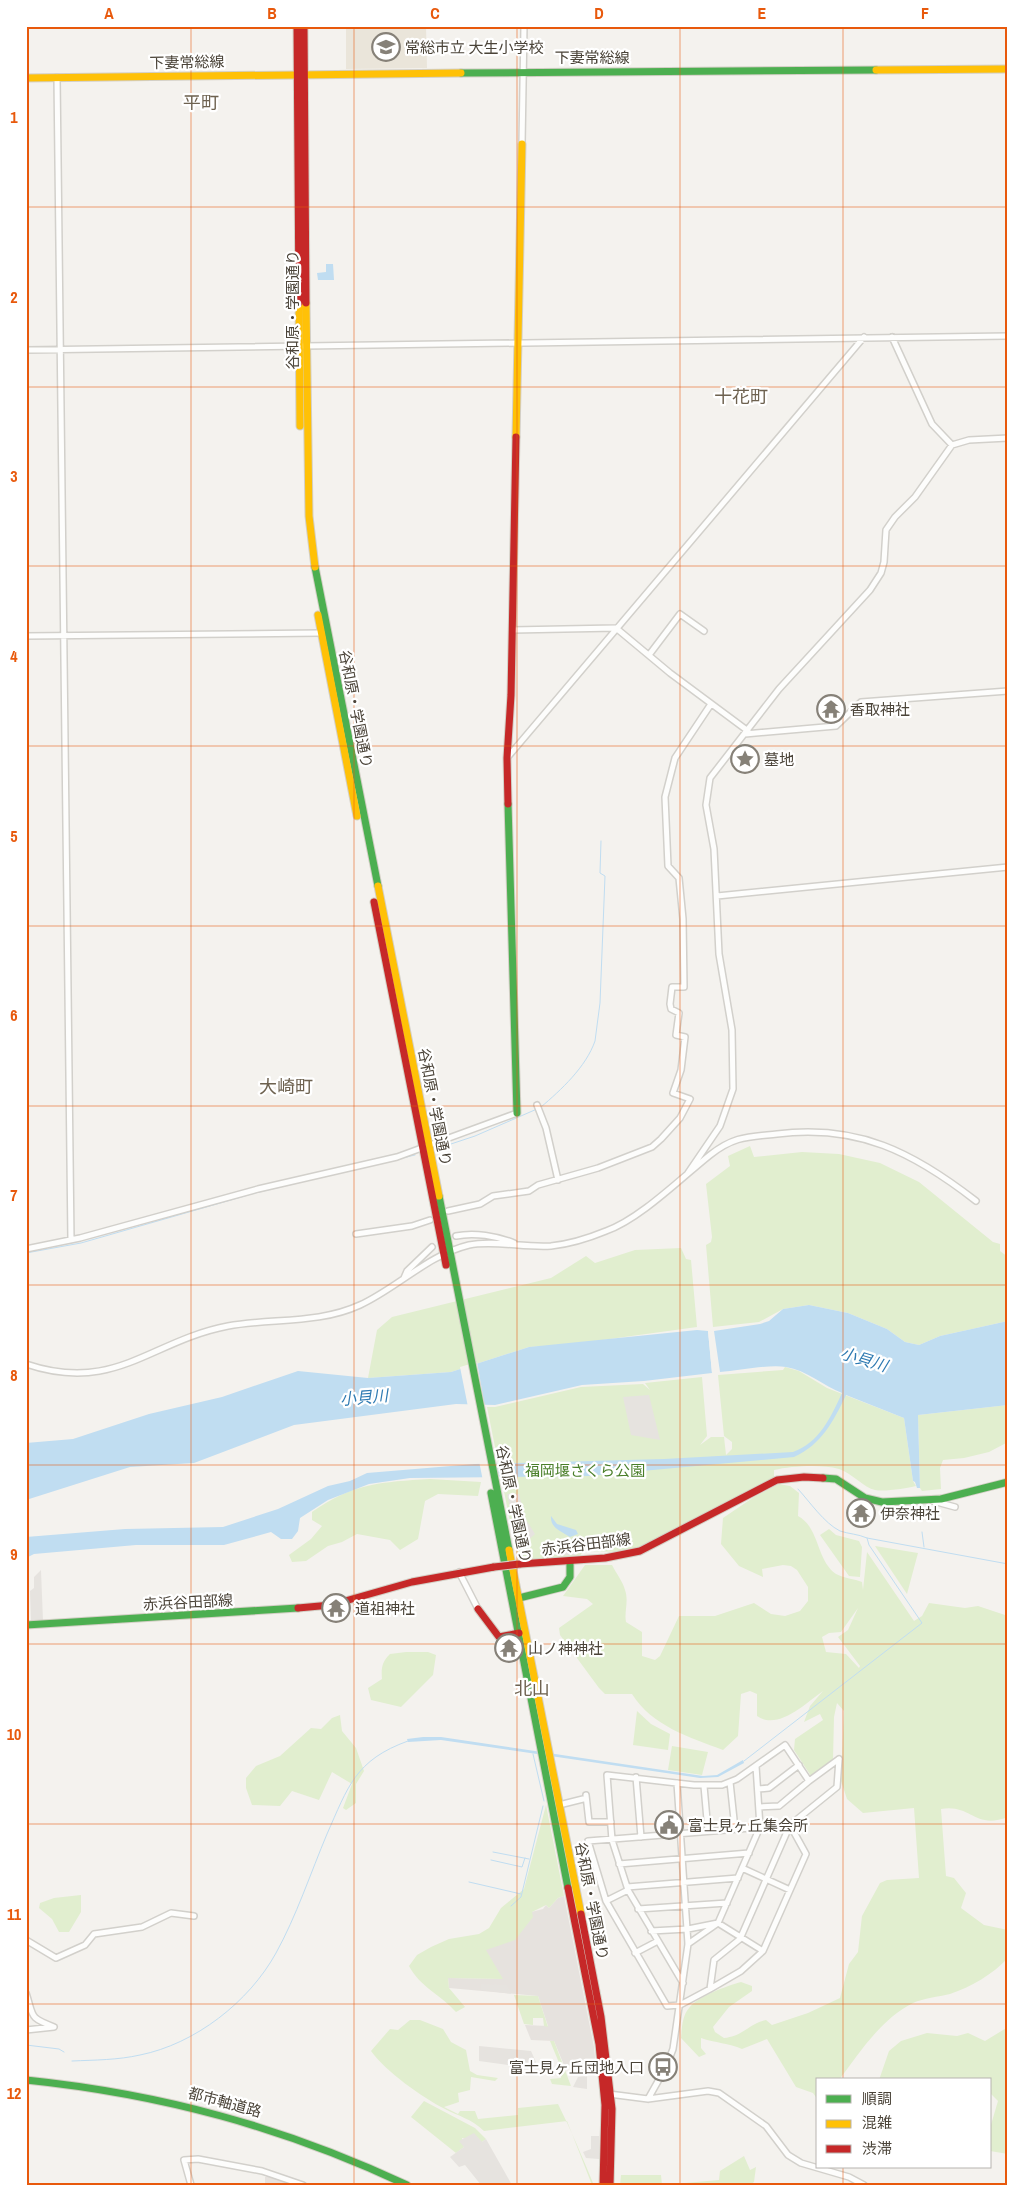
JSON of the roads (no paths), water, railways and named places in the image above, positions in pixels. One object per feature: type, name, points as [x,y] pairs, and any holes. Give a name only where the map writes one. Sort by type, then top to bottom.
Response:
[{"type":"main road","name":"谷和原・学園通り","points":[[297,26],[301,74]]},
{"type":"main road","name":"谷和原・学園通り","points":[[304,26],[301,74],[304,517],[309,568],[492,1485],[560,1805],[602,2026],[612,2132],[610,2185]]},
{"type":"main road","name":"下妻常総線","points":[[26,78],[1008,69]]},
{"type":"main road","points":[[517,1113],[507,758],[512,630],[522,144]]},
{"type":"main road","name":"谷和原・学園通り","points":[[303,346],[308,483],[315,569],[425,1146]]},
{"type":"main road","name":"赤浜谷田部線","points":[[26,1625],[280,1610],[332,1605],[412,1582],[460,1572],[520,1564],[570,1562],[624,1556],[640,1552],[777,1480],[788,1478],[836,1479],[845,1482],[865,1498],[882,1502],[907,1499],[941,1499],[1008,1482]]},
{"type":"main road","points":[[516,1599],[563,1587],[570,1577],[570,1562]]},
{"type":"main road","name":"谷和原・学園通り","points":[[516,1599],[519,1634],[608,2094],[604,2185]]},
{"type":"main road","points":[[478,1609],[499,1637],[519,1634]]},
{"type":"main road","name":"都市軸道路","points":[[26,2080],[112,2090],[207,2110],[299,2138],[342,2155],[407,2185]]},
{"type":"street","points":[[522,144],[524,26]]},
{"type":"street","points":[[57,77],[71,1240]]},
{"type":"street","points":[[26,350],[1008,336]]},
{"type":"street","points":[[507,758],[864,337]]},
{"type":"street","points":[[892,337],[932,424],[952,445]]},
{"type":"street","points":[[688,1174],[720,1126],[733,1089],[734,1050],[718,954],[714,849],[706,805],[710,778],[779,689],[870,590],[881,573],[884,562],[886,530],[895,517],[915,497],[952,445],[969,440],[1008,438]]},
{"type":"street","points":[[649,656],[680,614],[704,631]]},
{"type":"street","points":[[512,630],[616,628],[746,733],[836,726],[861,702],[1008,691]]},
{"type":"street","points":[[26,636],[321,633]]},
{"type":"street","points":[[448,1211],[480,1204],[494,1196],[529,1190],[538,1185],[598,1168],[652,1147],[662,1140],[680,1118],[690,1099],[673,1093],[681,1070],[685,1037],[676,1035],[679,1013],[672,1009],[670,1004],[672,986],[684,986],[683,919],[679,878],[668,866],[665,797],[675,758],[711,704]]},
{"type":"street","points":[[717,896],[1008,867]]},
{"type":"street","points":[[537,1105],[546,1128],[558,1180]]},
{"type":"street","points":[[26,1250],[71,1240],[258,1188],[397,1157],[517,1113]]},
{"type":"street","points":[[26,1364],[72,1374],[112,1370],[207,1331],[230,1326],[321,1317],[340,1312],[373,1298],[447,1256],[477,1244],[551,1246],[580,1240],[610,1230],[629,1219],[688,1174],[710,1154],[736,1138],[789,1132],[822,1132],[866,1138],[901,1151],[942,1175],[976,1201]]},
{"type":"street","points":[[356,1234],[412,1226],[430,1220]]},
{"type":"street","points":[[456,1236],[466,1234],[498,1237],[517,1244]]},
{"type":"street","points":[[404,1279],[407,1271],[432,1247]]},
{"type":"street","points":[[927,1499],[955,1507]]},
{"type":"street","points":[[460,1572],[478,1609]]},
{"type":"street","points":[[683,1984],[656,1942],[627,1889],[612,1840],[607,1775],[704,1786],[730,1782],[785,1745],[809,1781]]},
{"type":"street","points":[[710,1989],[714,1960],[741,1937],[790,1825],[837,1787],[839,1759],[779,1806],[760,1807]]},
{"type":"street","points":[[758,1789],[769,1788],[799,1765]]},
{"type":"street","points":[[688,1944],[718,1923],[760,1827],[756,1766]]},
{"type":"street","points":[[636,1777],[641,1837]]},
{"type":"street","points":[[730,1782],[734,1829]]},
{"type":"street","points":[[648,2099],[671,2055],[688,1944],[677,1783]]},
{"type":"street","points":[[704,1786],[708,1832]]},
{"type":"street","points":[[560,1805],[585,1797],[589,1822],[611,1822]]},
{"type":"street","points":[[790,1825],[806,1854],[763,1951],[741,1971],[710,1989],[680,2005],[665,2005],[606,1902],[588,1843],[790,1825]]},
{"type":"street","points":[[619,1864],[749,1853]]},
{"type":"street","points":[[742,1868],[790,1890]]},
{"type":"street","points":[[606,1902],[627,1889],[738,1878]]},
{"type":"street","points":[[638,1909],[727,1903]]},
{"type":"street","points":[[26,1940],[56,1958],[81,1948],[94,1934],[142,1927],[171,1912],[194,1916]]},
{"type":"street","points":[[650,1931],[688,1929],[718,1923],[763,1951]]},
{"type":"street","points":[[635,1953],[656,1942]]},
{"type":"street","points":[[26,1994],[30,2012],[38,2020],[54,2027],[26,2030]]},
{"type":"street","points":[[608,2094],[648,2099],[708,2091],[719,2093],[766,2126],[788,2155],[801,2163],[816,2167]]},
{"type":"street","points":[[191,2185],[184,2160],[198,2159],[262,2171],[303,2185]]},
{"type":"street","points":[[818,2168],[849,2177],[864,2185]]},
{"type":"water","points":[[326,264],[333,264],[334,280],[318,280],[317,273],[326,272]]},
{"type":"water","name":"小貝川","points":[[809,1305],[848,1313],[887,1329],[905,1342],[919,1345],[940,1336],[1008,1321],[1008,1405],[918,1415],[920,1488],[917,1488],[913,1481],[904,1418],[846,1395],[826,1431],[812,1446],[794,1457],[588,1476],[410,1478],[369,1484],[328,1500],[300,1518],[298,1531],[292,1539],[281,1539],[271,1532],[224,1545],[136,1545],[34,1554],[26,1558],[26,1537],[125,1529],[223,1527],[278,1509],[328,1486],[350,1481],[367,1473],[475,1464],[664,1459],[793,1452],[802,1448],[817,1436],[829,1420],[842,1393],[801,1371],[786,1367],[762,1367],[720,1372],[714,1331],[760,1324],[769,1321],[783,1309]]},
{"type":"water","name":"小貝川","points":[[697,1330],[708,1331],[712,1373],[644,1381],[582,1385],[495,1405],[456,1404],[294,1425],[194,1463],[130,1467],[26,1500],[26,1443],[73,1439],[149,1414],[222,1397],[298,1371],[368,1378],[451,1372],[529,1347]]},
{"type":"water","points":[[551,1516],[557,1524],[576,1530],[578,1534],[570,1537],[560,1531],[552,1524]]},
{"type":"water","points":[[441,1737],[703,1776],[717,1775],[743,1760],[744,1763],[718,1777],[700,1778],[441,1740],[408,1742],[407,1739]]},
{"type":"waterway","points":[[541,1107],[565,1086],[579,1069],[586,1060],[595,1041],[600,1003],[605,876],[600,873],[601,841]]},
{"type":"waterway","points":[[436,1149],[475,1136],[537,1109]]},
{"type":"waterway","points":[[26,1253],[81,1243],[255,1193],[415,1155]]},
{"type":"waterway","points":[[798,1489],[823,1518],[840,1531],[867,1538],[1008,1564]]},
{"type":"waterway","points":[[922,1532],[924,1547]]},
{"type":"waterway","points":[[744,1761],[922,1623],[869,1545],[867,1538]]},
{"type":"waterway","points":[[72,2061],[123,2058],[161,2049],[200,2031],[236,2004],[265,1971],[276,1953],[297,1910],[327,1834],[348,1789],[365,1766],[376,1757],[408,1741]]},
{"type":"waterway","points":[[533,1754],[544,1801]]},
{"type":"waterway","points":[[511,1906],[521,1897],[543,1806]]},
{"type":"waterway","points":[[493,1852],[529,1859]]},
{"type":"waterway","points":[[491,1860],[522,1867],[525,1858]]},
{"type":"waterway","points":[[469,1882],[521,1894]]},
{"type":"waterway","points":[[26,2045],[59,2049],[64,2052]]},
{"type":"place","name":"常総市立 大生小学校","points":[[386,47]]},
{"type":"place","name":"香取神社","points":[[831,709]]},
{"type":"place","name":"墓地","points":[[745,759]]},
{"type":"place","name":"伊奈神社","points":[[861,1513]]},
{"type":"place","name":"道祖神社","points":[[336,1608]]},
{"type":"place","name":"山ノ神神社","points":[[509,1648]]},
{"type":"place","name":"富士見ヶ丘集会所","points":[[669,1825]]},
{"type":"place","name":"富士見ヶ丘団地入口","points":[[663,2067]]},
{"type":"district","name":"平町","points":[[201,102]]},
{"type":"district","name":"十花町","points":[[741,396]]},
{"type":"district","name":"大崎町","points":[[286,1086]]},
{"type":"district","name":"北山","points":[[532,1688]]},
{"type":"park label","name":"福岡堰さくら公園","points":[[585,1470]]}]
